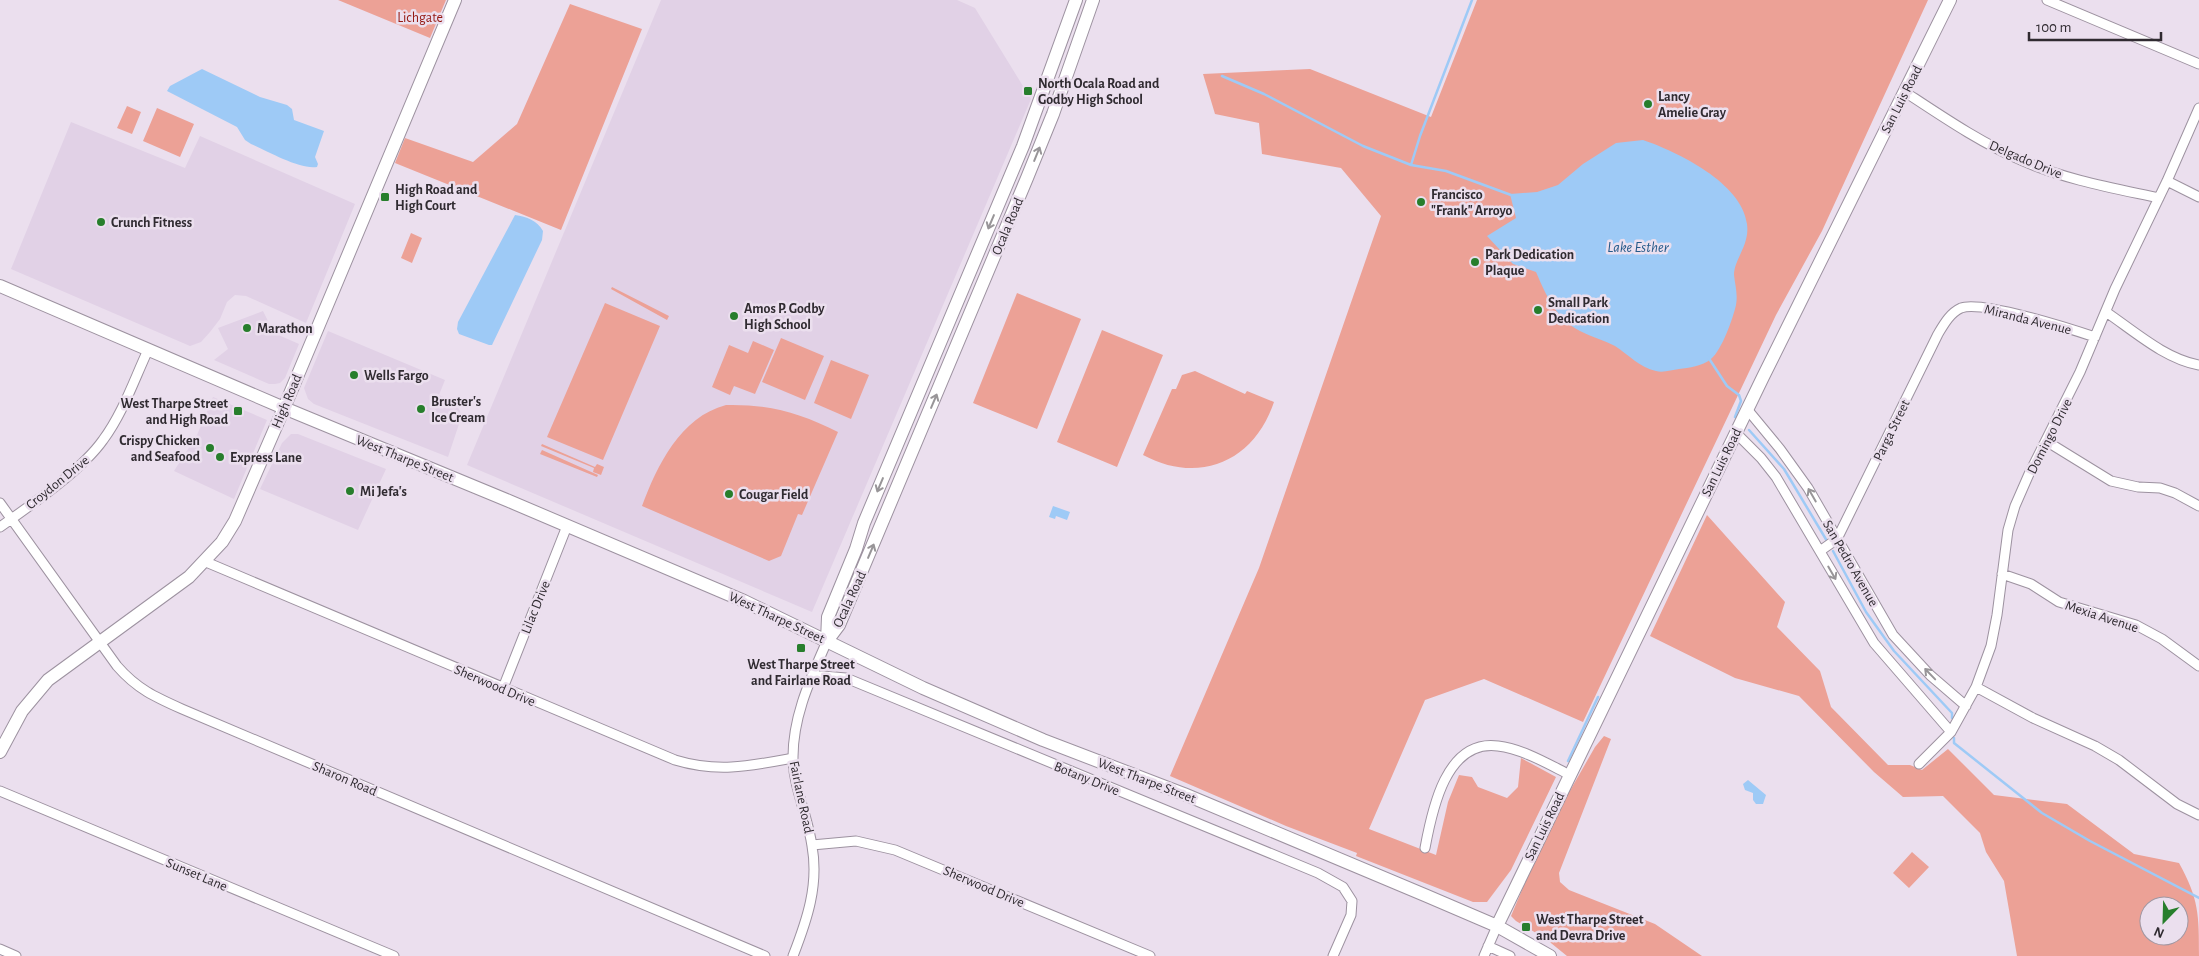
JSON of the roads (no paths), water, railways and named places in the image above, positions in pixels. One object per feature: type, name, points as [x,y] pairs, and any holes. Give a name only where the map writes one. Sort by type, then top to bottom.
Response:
[{"type":"main road","name":"High Road","points":[[0,752],[12,726],[34,695],[60,669],[189,577],[206,562],[222,542],[235,521],[455,0]]},
{"type":"main road","name":"Ocala Road","points":[[827,641],[828,617],[889,465],[1004,192],[1060,47],[1076,0]]},
{"type":"main road","name":"Ocala Road","points":[[827,641],[840,625],[1019,198],[1073,60],[1093,0]]},
{"type":"main road","name":"San Luis Road","points":[[1497,926],[1747,409],[1950,0]]},
{"type":"main road","points":[[1060,47],[1073,60]]},
{"type":"main road","points":[[1012,172],[1027,178]]},
{"type":"main road","points":[[1004,192],[1019,198]]},
{"type":"main road","name":"West Tharpe Street","points":[[0,286],[284,408],[744,601],[923,688],[1044,740],[1184,794],[1497,926],[1550,956]]},
{"type":"main road","points":[[889,465],[904,471]]},
{"type":"street","points":[[2047,0],[2199,64]]},
{"type":"street","name":"Delgado Drive","points":[[1905,92],[1969,133],[2024,161],[2078,180],[2159,198]]},
{"type":"street","name":"Domingo Drive","points":[[1919,764],[1951,732],[1976,687],[1991,646],[1998,615],[2008,530],[2015,506],[2095,337],[2199,108]]},
{"type":"street","points":[[2167,181],[2199,197]]},
{"type":"street","name":"Miranda Avenue","points":[[1961,308],[1978,306],[2095,337]]},
{"type":"street","name":"Parga Street","points":[[1820,551],[1837,539],[1938,334],[1953,313],[1961,308]]},
{"type":"street","points":[[2106,312],[2160,349],[2183,361],[2199,365]]},
{"type":"street","name":"Croydon Drive","points":[[0,527],[82,464],[96,449],[115,420],[148,350]]},
{"type":"street","name":"San Pedro Avenue","points":[[1747,409],[1794,468],[1893,635],[1930,675],[1966,706]]},
{"type":"street","name":"San Pedro Avenue","points":[[1736,433],[1762,458],[1776,477],[1874,643],[1951,732]]},
{"type":"street","points":[[2046,441],[2111,481],[2138,487],[2160,488],[2175,493],[2199,506]]},
{"type":"street","name":"Sharon Road","points":[[0,503],[130,681],[141,690],[765,956]]},
{"type":"street","name":"Lilac Drive","points":[[502,688],[567,526]]},
{"type":"street","name":"Sherwood Drive","points":[[206,562],[647,750],[694,766],[728,768],[793,758]]},
{"type":"street","name":"Mexia Avenue","points":[[2002,574],[2032,584],[2059,602],[2136,625],[2162,639],[2199,666]]},
{"type":"street","name":"Fairlane Road","points":[[793,956],[809,914],[815,870],[812,845],[793,758],[798,717],[812,675],[827,641]]},
{"type":"street","name":"Botany Drive","points":[[812,675],[846,678],[1318,873],[1342,887],[1352,900],[1351,915],[1333,956]]},
{"type":"street","points":[[1976,687],[2033,718],[2095,746],[2119,760],[2177,804],[2199,815]]},
{"type":"street","points":[[1425,848],[1430,818],[1441,789],[1450,770],[1468,752],[1485,746],[1503,747],[1570,775]]},
{"type":"street","name":"Sunset Lane","points":[[0,791],[394,956]]},
{"type":"street","name":"Sherwood Drive","points":[[812,845],[856,841],[895,850],[1150,956]]},
{"type":"street","points":[[1484,956],[1497,926]]},
{"type":"street","points":[[1488,946],[1510,956]]},
{"type":"street","points":[[0,949],[16,956]]},
{"type":"water","points":[[202,69],[260,97],[287,105],[292,109],[294,120],[324,131],[315,157],[318,164],[317,167],[293,163],[251,144],[245,140],[237,127],[167,91],[170,86]]},
{"type":"water","name":"Lake Esther","points":[[1643,140],[1690,161],[1721,183],[1734,195],[1743,209],[1747,224],[1746,239],[1736,263],[1734,275],[1737,297],[1736,305],[1730,325],[1719,349],[1711,359],[1704,363],[1665,372],[1644,367],[1615,346],[1584,333],[1564,320],[1553,306],[1536,272],[1513,264],[1487,236],[1516,218],[1510,194],[1537,192],[1558,185],[1583,164],[1616,143]]},
{"type":"water","points":[[515,215],[528,218],[538,224],[543,231],[542,240],[492,345],[489,345],[459,334],[457,329],[458,322]]},
{"type":"water","points":[[1053,506],[1070,512],[1067,520],[1056,516],[1055,519],[1049,517]]},
{"type":"water","points":[[1748,780],[1766,795],[1763,804],[1756,804],[1753,800],[1753,793],[1745,790],[1743,784]]},
{"type":"waterway","points":[[1411,165],[1420,136],[1472,0]]},
{"type":"waterway","points":[[1222,76],[1264,94],[1363,146],[1411,165],[1446,171],[1511,195]]},
{"type":"waterway","points":[[1708,357],[1727,386],[1739,395],[1741,401],[1735,417]]},
{"type":"waterway","points":[[1749,430],[1784,469],[1827,541]]},
{"type":"waterway","points":[[1833,551],[1866,612],[1894,651],[1952,713],[1952,718]]},
{"type":"waterway","points":[[1568,761],[1598,697]]},
{"type":"waterway","points":[[1954,738],[1954,743],[2042,813],[2090,841],[2199,898]]},
{"type":"place","name":"North Ocala Road and Godby High School","points":[[1028,91]]},
{"type":"place","name":"Lancy Amelie Gray","points":[[1648,104]]},
{"type":"place","name":"High Road and High Court","points":[[385,197]]},
{"type":"place","name":"Francisco \"Frank\" Arroyo","points":[[1421,202]]},
{"type":"place","name":"Crunch Fitness","points":[[101,222]]},
{"type":"place","name":"Park Dedication Plaque","points":[[1475,262]]},
{"type":"place","name":"Small Park Dedication","points":[[1538,310]]},
{"type":"place","name":"Amos P. Godby High School","points":[[734,316]]},
{"type":"place","name":"Marathon","points":[[247,328]]},
{"type":"place","name":"Wells Fargo","points":[[354,375]]},
{"type":"place","name":"Bruster's Ice Cream","points":[[421,409]]},
{"type":"place","name":"West Tharpe Street and High Road","points":[[238,411]]},
{"type":"place","name":"Crispy Chicken and Seafood","points":[[210,448]]},
{"type":"place","name":"Express Lane","points":[[220,457]]},
{"type":"place","name":"Mi Jefa's","points":[[350,491]]},
{"type":"place","name":"Cougar Field","points":[[729,494]]},
{"type":"place","name":"West Tharpe Street and Fairlane Road","points":[[801,648]]},
{"type":"place","name":"West Tharpe Street and Devra Drive","points":[[1526,927]]},
{"type":"park label","name":"Lichgate","points":[[420,17]]}]
